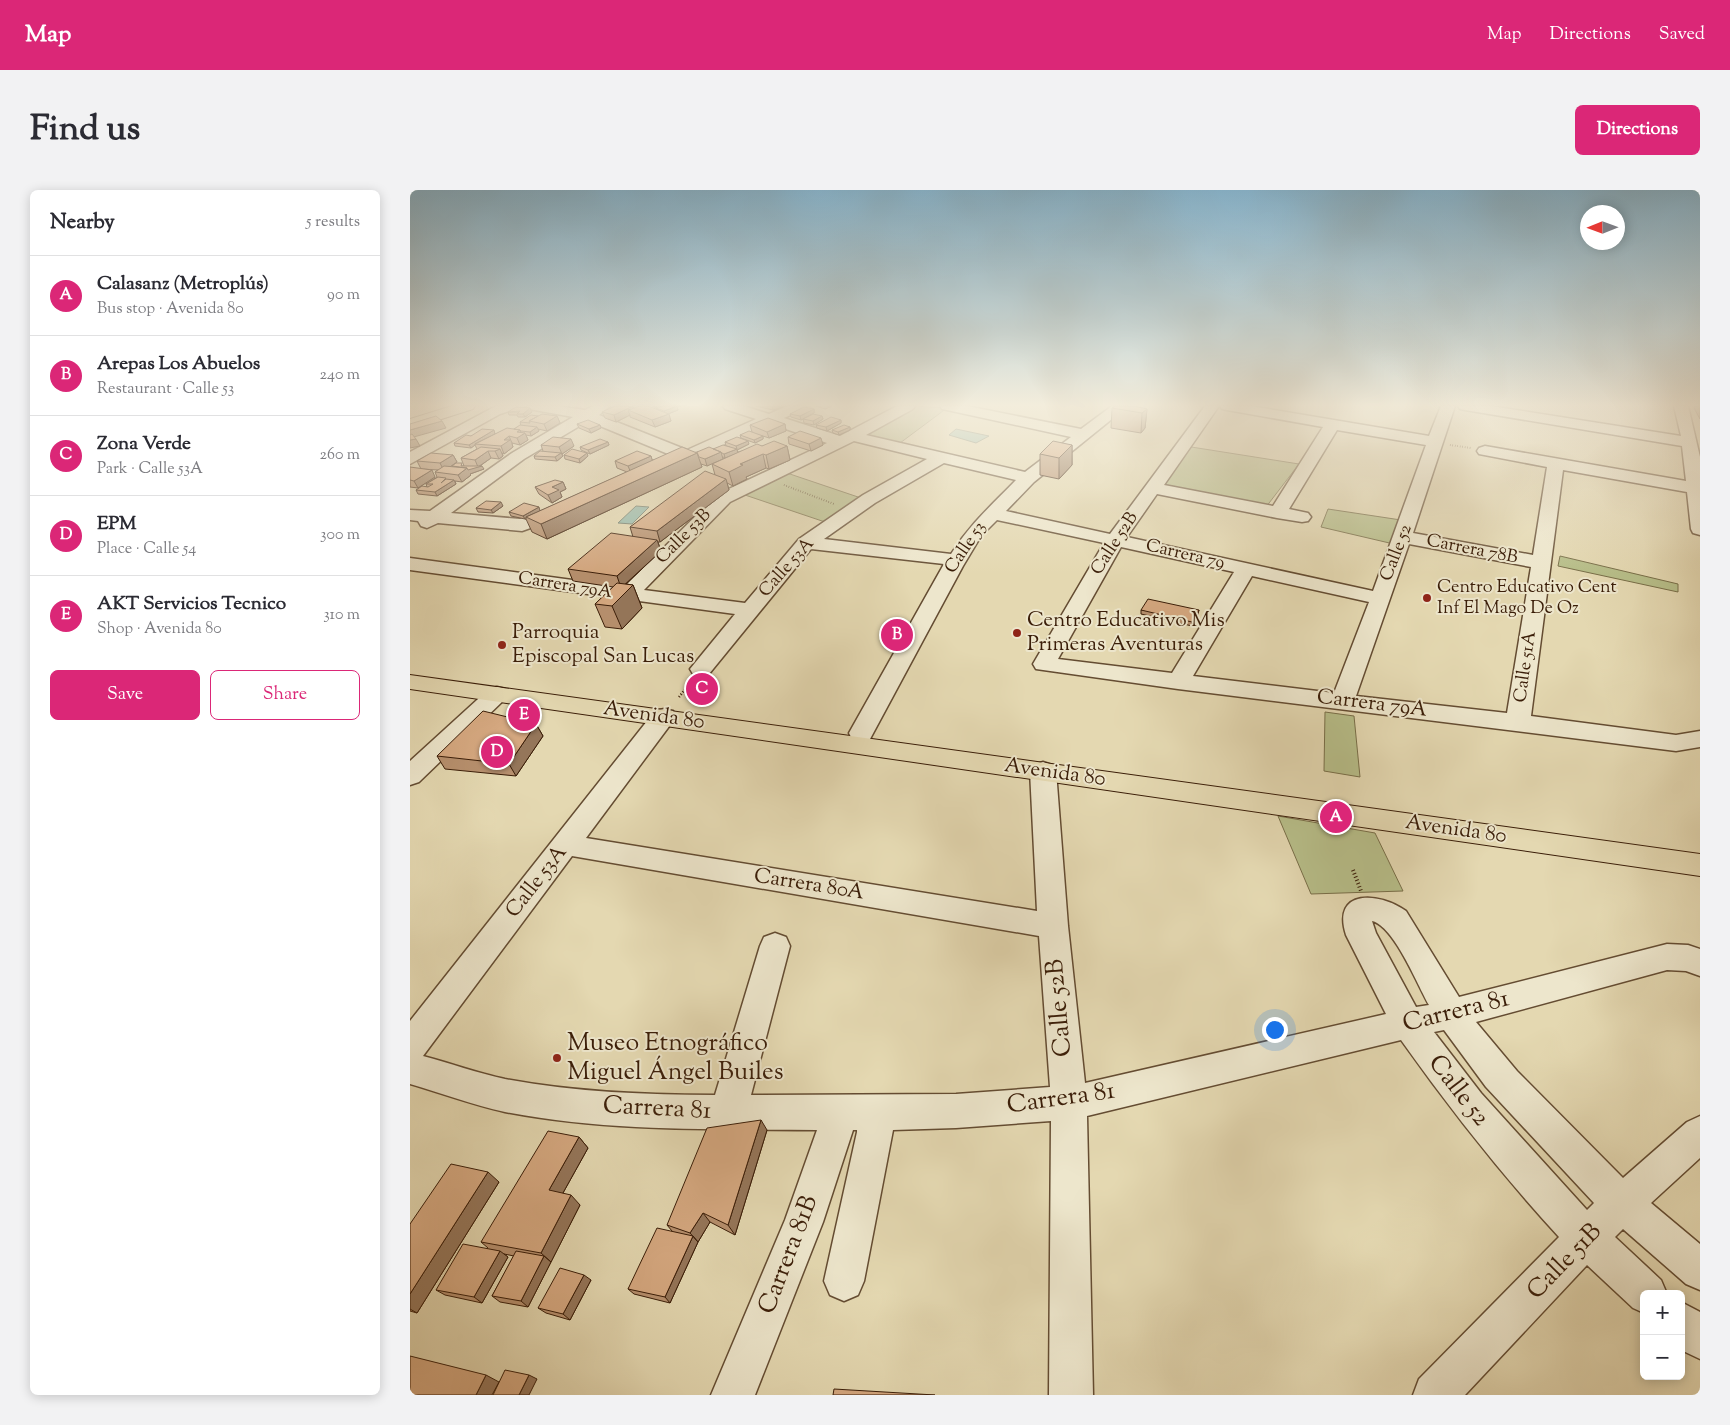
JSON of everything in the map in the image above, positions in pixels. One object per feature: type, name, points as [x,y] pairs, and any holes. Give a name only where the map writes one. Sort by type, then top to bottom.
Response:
[{"type":"main road","name":"Avenida 80","points":[[410,669],[1700,849]]},
{"type":"main road","name":"Avenida 80","points":[[410,682],[1700,865]]},
{"type":"street","points":[[410,533],[509,462]]},
{"type":"street","points":[[650,471],[670,462]]},
{"type":"street","name":"Calle 53B","points":[[626,595],[719,502],[797,462]]},
{"type":"street","name":"Calle 53A","points":[[701,670],[806,543],[852,510],[933,462]]},
{"type":"street","points":[[963,462],[1028,478]]},
{"type":"street","name":"Calle 53","points":[[861,733],[957,560],[974,533],[991,513],[1047,462]]},
{"type":"street","name":"Calle 52B","points":[[1044,664],[1116,539],[1172,462]]},
{"type":"street","points":[[1277,513],[1309,462]]},
{"type":"street","name":"Calle 52","points":[[1343,700],[1403,537],[1428,462]]},
{"type":"street","points":[[1552,462],[1694,488]]},
{"type":"street","points":[[1692,462],[1700,529]]},
{"type":"street","name":"Calle 51A","points":[[1518,722],[1556,463]]},
{"type":"street","points":[[1153,488],[1302,518]]},
{"type":"street","points":[[410,515],[522,525],[534,523],[579,503]]},
{"type":"street","name":"Carrera 79","points":[[991,513],[1379,598]]},
{"type":"street","name":"Carrera 78B","points":[[1403,537],[1542,563]]},
{"type":"street","points":[[806,543],[957,560]]},
{"type":"street","name":"Carrera 79A","points":[[410,564],[626,595],[749,610]]},
{"type":"street","points":[[1178,682],[1246,569]]},
{"type":"street","name":"Carrera 79A","points":[[1044,664],[1178,682],[1518,722],[1660,742],[1676,743],[1700,739]]},
{"type":"street","points":[[410,776],[497,694]]},
{"type":"street","name":"Calle 53A","points":[[410,1047],[664,717]]},
{"type":"street","name":"Calle 52B","points":[[1042,771],[1053,926],[1069,1103],[1071,1395]]},
{"type":"street","name":"Carrera 80A","points":[[566,845],[1053,926]]},
{"type":"street","name":"Calle 52","points":[[1643,1290],[1587,1238],[1468,1105],[1408,1024],[1361,935],[1357,920],[1359,914],[1366,909],[1376,908],[1388,913],[1397,920],[1452,1014],[1493,1069],[1560,1144],[1623,1205],[1700,1270]]},
{"type":"street","points":[[728,1113],[776,946]]},
{"type":"street","name":"Carrera 81","points":[[410,1068],[504,1095],[658,1112],[858,1113],[956,1111],[1069,1103],[1452,1014],[1667,957],[1688,958],[1700,963]]},
{"type":"street","points":[[844,1281],[875,1132],[858,1113]]},
{"type":"street","name":"Carrera 81B","points":[[734,1395],[804,1222],[858,1113]]},
{"type":"street","name":"Calle 51B","points":[[1435,1395],[1587,1238],[1700,1134]]},
{"type":"street","points":[[1685,1326],[1700,1338]]},
{"type":"path","points":[[764,478],[852,510]]},
{"type":"path","points":[[1353,870],[1363,898]]},
{"type":"green space","points":[[1175,462],[1288,462],[1299,464],[1266,507],[1159,488]]},
{"type":"green space","points":[[784,472],[864,499],[825,522],[742,494]]},
{"type":"green space","points":[[1328,509],[1401,520],[1398,545],[1321,527]]},
{"type":"green space","points":[[1560,556],[1678,584],[1678,592],[1558,566]]},
{"type":"green space","points":[[1325,712],[1354,716],[1360,777],[1324,771]]},
{"type":"green space","points":[[1278,816],[1375,833],[1403,891],[1311,894]]},
{"type":"shaded area","points":[[636,506],[649,507],[632,524],[618,523]]},
{"type":"building","points":[[618,462],[637,462],[628,466]]},
{"type":"building","points":[[648,462],[677,462],[541,524],[526,517]]},
{"type":"building","points":[[716,462],[744,462],[740,464],[743,465],[729,472],[712,464]]},
{"type":"building","points":[[456,463],[462,463],[461,466],[482,466],[468,470],[467,468],[452,466]]},
{"type":"building","points":[[444,466],[467,468],[458,475],[435,472]]},
{"type":"building","points":[[410,467],[432,470],[414,481],[410,480]]},
{"type":"building","points":[[705,471],[726,479],[657,531],[630,527]]},
{"type":"building","points":[[438,477],[446,478],[441,483],[446,479],[454,480],[435,492],[416,490],[422,486],[428,487],[433,484],[426,484]]},
{"type":"building","points":[[555,480],[563,482],[552,487],[559,490],[548,495],[535,487]]},
{"type":"building","points":[[486,501],[501,502],[491,510],[476,508]]},
{"type":"building","points":[[524,503],[539,507],[523,516],[509,512]]},
{"type":"building","points":[[611,533],[657,540],[617,576],[568,569]]},
{"type":"building","points":[[617,583],[633,585],[612,606],[595,604]]},
{"type":"building","points":[[1148,599],[1199,610],[1192,622],[1141,610]]},
{"type":"building","points":[[483,711],[536,724],[509,764],[437,756]]},
{"type":"building","points":[[761,1120],[728,1225],[703,1213],[690,1233],[667,1225],[707,1128]]},
{"type":"building","points":[[548,1131],[579,1137],[549,1190],[571,1195],[541,1253],[481,1242]]},
{"type":"building","points":[[451,1164],[488,1172],[410,1294],[410,1224]]},
{"type":"building","points":[[657,1228],[693,1236],[665,1297],[628,1289]]},
{"type":"building","points":[[463,1244],[500,1251],[474,1297],[436,1290]]},
{"type":"building","points":[[516,1251],[544,1256],[521,1301],[492,1296]]},
{"type":"building","points":[[560,1268],[584,1275],[563,1314],[538,1308]]},
{"type":"building","points":[[410,1356],[486,1375],[476,1395],[410,1395]]},
{"type":"building","points":[[505,1370],[529,1375],[519,1395],[493,1395]]},
{"type":"building","points":[[834,1389],[935,1395],[833,1395]]},
{"type":"place","name":"Centro Educativo Cent Inf El Mago De Oz","points":[[1427,598]]},
{"type":"place","name":"Centro Educativo Mis Primeras Aventuras","points":[[1017,633]]},
{"type":"place","name":"Arepas Los Abuelos","points":[[897,635]]},
{"type":"place","name":"Parroquia Episcopal San Lucas","points":[[502,645]]},
{"type":"place","name":"Zona Verde","points":[[702,689]]},
{"type":"place","name":"AKT Servicios Tecnico","points":[[524,715]]},
{"type":"place","name":"EPM","points":[[497,752]]},
{"type":"place","name":"Calasanz (Metroplús)","points":[[1336,817]]},
{"type":"place","name":"Museo Etnográfico Miguel Ángel Builes","points":[[557,1058]]}]
